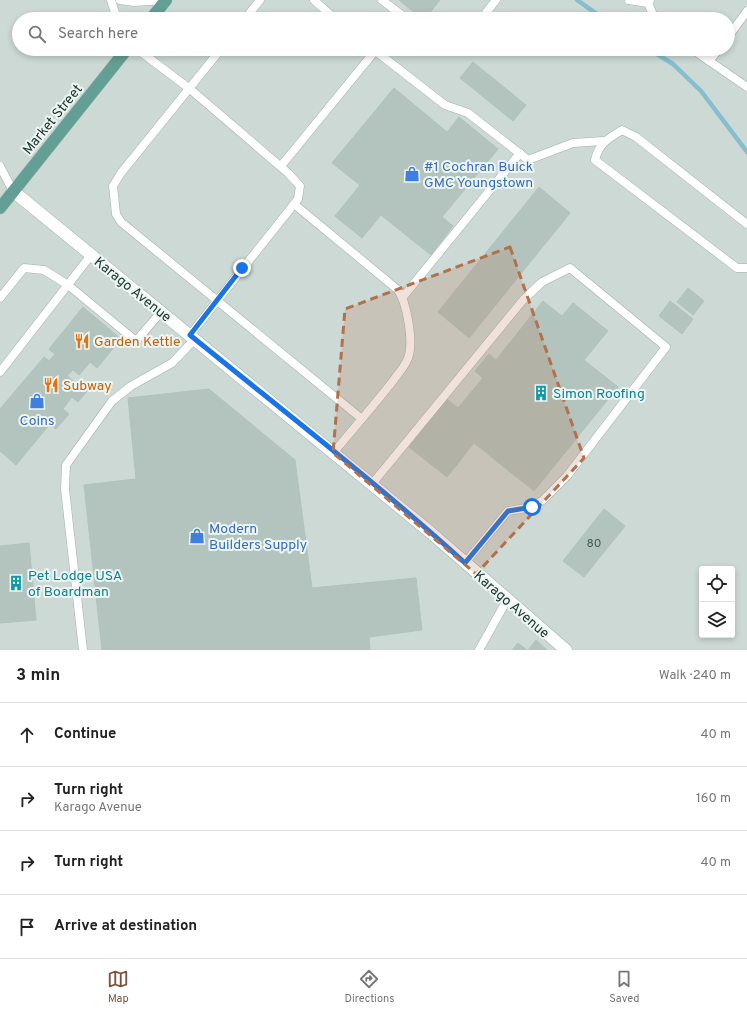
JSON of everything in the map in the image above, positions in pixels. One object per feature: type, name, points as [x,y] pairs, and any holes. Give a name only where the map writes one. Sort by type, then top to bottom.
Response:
[{"type":"main road","points":[[156,12],[166,0]]},
{"type":"main road","name":"Market Street","points":[[0,208],[120,56]]},
{"type":"street","name":"Karago Avenue","points":[[13,191],[334,452],[566,650]]},
{"type":"lane","points":[[111,0],[115,12]]},
{"type":"lane","points":[[120,0],[134,2],[166,0]]},
{"type":"lane","points":[[251,12],[260,0]]},
{"type":"lane","points":[[314,0],[327,12]]},
{"type":"lane","points":[[382,0],[398,12]]},
{"type":"lane","points":[[487,12],[496,0]]},
{"type":"lane","points":[[628,0],[649,2],[653,12]]},
{"type":"lane","points":[[735,27],[747,11]]},
{"type":"lane","points":[[83,650],[65,489],[66,465],[112,401],[131,386],[172,363],[192,337],[216,299],[298,199],[300,186],[281,166],[190,89],[146,56]]},
{"type":"lane","points":[[216,56],[121,173],[113,186],[116,214],[121,222],[362,419]]},
{"type":"lane","points":[[281,166],[369,56]]},
{"type":"lane","points":[[382,56],[445,105],[468,113],[528,160],[573,143],[603,141]]},
{"type":"lane","points":[[702,56],[747,87]]},
{"type":"lane","points":[[709,61],[713,56]]},
{"type":"lane","points":[[747,224],[636,137],[622,130],[603,141],[597,150],[595,160],[737,268],[747,268]]},
{"type":"lane","points":[[403,297],[520,153]]},
{"type":"lane","points":[[0,166],[13,191]]},
{"type":"lane","points":[[294,204],[398,290],[403,297],[408,316],[409,355],[406,364],[334,452]]},
{"type":"lane","points":[[0,372],[91,255]]},
{"type":"lane","points":[[0,298],[24,268],[44,270],[68,284],[136,341],[162,312]]},
{"type":"lane","points":[[372,484],[522,300],[542,282],[570,268],[666,347],[567,476],[543,500],[532,507],[508,511],[465,563]]},
{"type":"lane","points":[[479,650],[507,600]]},
{"type":"highlighted area","points":[[510,247],[584,458],[476,574],[333,453],[345,309]]},
{"type":"shaded area","points":[[0,0],[747,0],[747,650],[0,650]]},
{"type":"building","points":[[399,0],[440,0],[431,12],[414,12]]},
{"type":"building","points":[[473,62],[526,105],[513,121],[460,78]]},
{"type":"building","name":"#1 Cochran Buick GMC Youngstown","points":[[394,88],[447,132],[459,117],[498,149],[442,217],[453,226],[431,255],[381,215],[362,238],[335,216],[360,185],[332,163]]},
{"type":"building","points":[[539,187],[570,213],[469,338],[438,312]]},
{"type":"building","points":[[688,288],[704,301],[693,315],[677,302]]},
{"type":"building","name":"Simon Roofing","points":[[543,301],[562,316],[573,303],[608,331],[584,360],[618,387],[534,491],[474,443],[447,477],[409,447],[447,399],[458,408],[483,378],[475,371],[489,354],[496,360]]},
{"type":"building","points":[[670,301],[693,319],[682,334],[659,316]]},
{"type":"building","points":[[83,307],[121,339],[97,368],[90,362],[79,375],[73,370],[67,376],[80,386],[82,383],[89,389],[78,402],[72,397],[63,409],[69,414],[56,429],[50,424],[16,465],[0,451],[0,409],[44,357],[49,361],[55,354],[49,349]]},
{"type":"building","name":"Modern Builders Supply","points":[[209,389],[295,460],[312,588],[416,578],[422,630],[369,637],[370,650],[102,650],[84,485],[136,479],[128,398]]},
{"type":"building","points":[[604,509],[625,526],[584,577],[563,561]]},
{"type":"building","name":"Pet Lodge USA of Boardman","points":[[29,543],[36,620],[0,623],[0,546]]},
{"type":"building","points":[[536,640],[547,650],[528,650]]},
{"type":"building","points":[[518,643],[527,650],[512,650]]},
{"type":"waterway","points":[[577,0],[594,12]]},
{"type":"waterway","points":[[660,56],[673,64],[701,91],[747,152]]},
{"type":"place","name":"#1 Cochran Buick GMC Youngstown","points":[[412,174]]},
{"type":"place","name":"Garden Kettle","points":[[82,341]]},
{"type":"place","name":"Subway","points":[[51,385]]},
{"type":"place","name":"Simon Roofing","points":[[541,393]]},
{"type":"place","name":"Coins","points":[[37,401]]},
{"type":"place","name":"Modern Builders Supply","points":[[197,536]]},
{"type":"place","name":"Pet Lodge USA of Boardman","points":[[16,583]]},
{"type":"route","points":[[242,268],[216,299],[190,335],[334,452],[465,563],[508,511],[532,507]]}]
